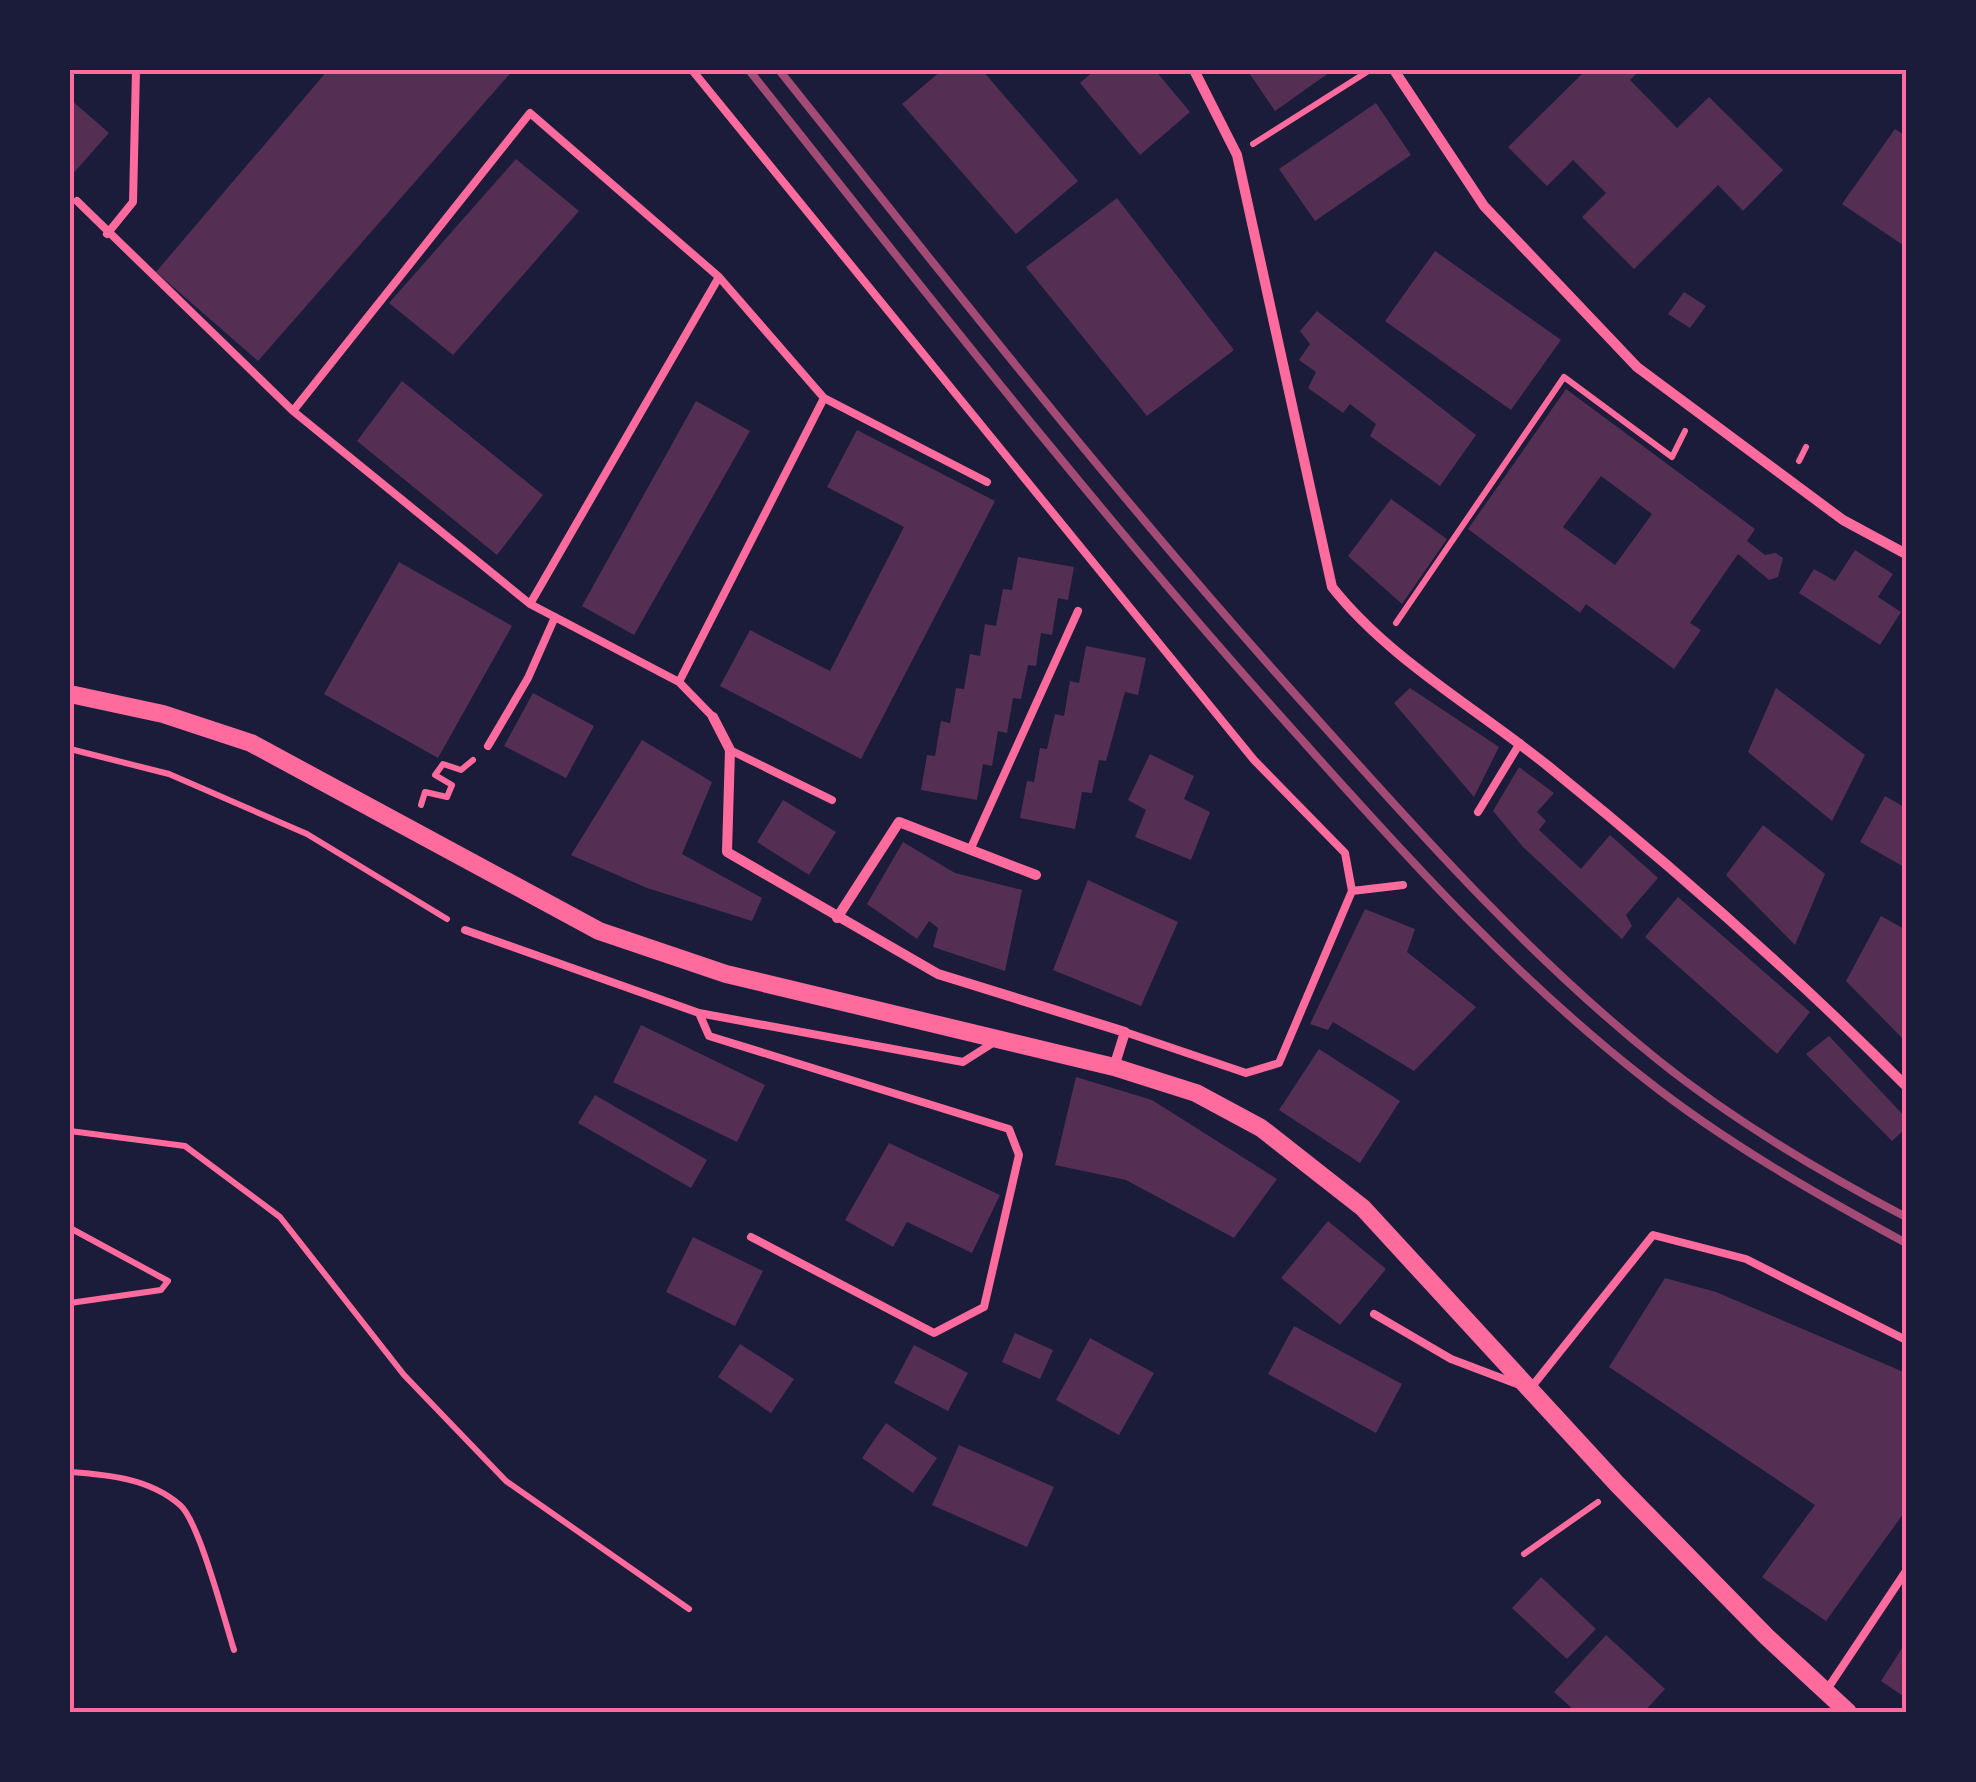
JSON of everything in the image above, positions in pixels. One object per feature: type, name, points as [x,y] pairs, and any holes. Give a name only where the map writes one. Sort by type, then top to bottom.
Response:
[{"type":"street","points":[[1194,70],[1237,155],[1332,586],[1363,626],[1520,743],[1682,874],[1818,997],[1906,1086]]},
{"type":"street","points":[[1394,70],[1484,206],[1637,367],[1843,520],[1906,554]]},
{"type":"street","points":[[70,694],[162,714],[251,743],[599,931],[726,974],[1114,1067],[1196,1094],[1261,1128],[1363,1208],[1618,1484],[1848,1712]]},
{"type":"street","points":[[713,716],[730,750],[728,852],[938,974],[1125,1032],[1114,1067]]},
{"type":"street","points":[[838,918],[900,822],[1036,875]]},
{"type":"lane","points":[[107,234],[133,202],[136,70]]},
{"type":"lane","points":[[692,70],[1254,760],[1345,854],[1352,891],[1279,1062],[1246,1073],[1125,1032]]},
{"type":"lane","points":[[293,411],[530,113],[719,277],[824,398],[987,482]]},
{"type":"lane","points":[[78,200],[107,234],[293,411],[530,604],[679,682],[713,716]]},
{"type":"lane","points":[[530,604],[719,277]]},
{"type":"lane","points":[[679,682],[824,398]]},
{"type":"lane","points":[[970,850],[1078,611]]},
{"type":"lane","points":[[488,746],[528,678],[555,617]]},
{"type":"lane","points":[[1478,812],[1520,743]]},
{"type":"lane","points":[[730,750],[832,800]]},
{"type":"lane","points":[[1352,891],[1403,886]]},
{"type":"lane","points":[[465,930],[699,1013],[963,1062],[1000,1038]]},
{"type":"lane","points":[[699,1013],[708,1036],[1009,1130],[1019,1155],[984,1306],[934,1333],[751,1237]]},
{"type":"lane","points":[[1374,1314],[1451,1359],[1531,1390],[1653,1235],[1746,1258],[1906,1340]]},
{"type":"lane","points":[[1826,1691],[1906,1571]]},
{"type":"path","points":[[1237,155],[1370,70]]},
{"type":"path","points":[[1384,640],[1564,376],[1672,458],[1696,410]]},
{"type":"path","points":[[414,830],[425,792],[447,797],[452,785],[436,776],[443,764],[461,770],[488,746]]},
{"type":"path","points":[[70,748],[169,774],[307,834],[465,930]]},
{"type":"path","points":[[70,1131],[185,1146],[280,1217],[404,1375],[506,1481],[689,1609]]},
{"type":"path","points":[[70,1228],[168,1280],[161,1290],[70,1303]]},
{"type":"path","points":[[70,1472],[124,1476],[182,1506],[209,1570],[234,1650]]},
{"type":"path","points":[[1524,1554],[1618,1484]]},
{"type":"building","points":[[328,70],[513,70],[258,361],[156,272]]},
{"type":"building","points":[[942,70],[982,70],[1078,181],[1016,234],[902,104]]},
{"type":"building","points":[[1095,70],[1155,70],[1190,112],[1140,155],[1080,83]]},
{"type":"building","points":[[1247,70],[1333,70],[1275,111]]},
{"type":"building","points":[[1586,70],[1640,70],[1630,80],[1677,128],[1709,97],[1783,170],[1743,211],[1718,185],[1634,269],[1582,217],[1606,193],[1573,160],[1547,186],[1508,147]]},
{"type":"building","points":[[70,99],[109,133],[70,177]]},
{"type":"building","points":[[1376,103],[1411,155],[1315,221],[1279,169]]},
{"type":"building","points":[[1895,129],[1906,136],[1906,247],[1842,204]]},
{"type":"building","points":[[516,159],[579,211],[453,355],[389,303]]},
{"type":"building","points":[[1117,198],[1234,350],[1147,416],[1026,267]]},
{"type":"building","points":[[1435,251],[1561,340],[1511,410],[1385,321]]},
{"type":"building","points":[[1684,292],[1706,306],[1690,328],[1668,314]]},
{"type":"building","points":[[1317,311],[1476,435],[1440,486],[1370,436],[1376,424],[1350,404],[1343,413],[1308,388],[1316,372],[1299,360],[1310,344],[1300,331]]},
{"type":"building","points":[[402,381],[543,495],[497,555],[357,441]]},
{"type":"building","points":[[1566,389],[1755,529],[1747,541],[1765,555],[1776,553],[1783,558],[1778,577],[1769,580],[1738,554],[1690,623],[1701,630],[1674,669],[1586,604],[1580,613],[1468,529]],"holes":[[[1601,476],[1652,514],[1615,565],[1563,527]]]},
{"type":"building","points":[[696,401],[750,431],[634,635],[582,606]]},
{"type":"building","points":[[857,430],[995,501],[861,759],[720,686],[750,630],[830,671],[904,527],[827,487]]},
{"type":"building","points":[[1391,499],[1447,539],[1402,604],[1348,556]]},
{"type":"building","points":[[1855,550],[1893,574],[1878,597],[1901,612],[1880,645],[1799,593],[1814,569],[1835,581]]},
{"type":"building","points":[[1018,557],[1074,567],[1068,600],[1058,598],[1052,635],[1041,633],[1036,666],[1028,665],[1021,699],[1013,698],[1007,733],[998,731],[992,766],[983,764],[977,800],[921,790],[927,755],[935,756],[941,721],[950,723],[956,688],[964,689],[970,654],[980,656],[985,624],[996,626],[1003,589],[1012,590]]},
{"type":"building","points":[[399,562],[512,626],[438,758],[324,694]]},
{"type":"building","points":[[1086,646],[1146,658],[1138,695],[1125,692],[1106,761],[1099,760],[1092,793],[1082,792],[1075,829],[1020,818],[1027,781],[1034,782],[1040,748],[1047,749],[1055,714],[1064,716],[1070,681],[1079,683]]},
{"type":"building","points":[[1410,688],[1499,747],[1474,797],[1394,703]]},
{"type":"building","points":[[1776,688],[1865,755],[1832,821],[1748,752]]},
{"type":"building","points":[[533,693],[594,726],[566,778],[504,746]]},
{"type":"building","points":[[642,740],[712,782],[682,854],[762,898],[752,921],[647,888],[571,855]]},
{"type":"building","points":[[1150,754],[1194,776],[1184,799],[1210,812],[1191,860],[1135,837],[1146,810],[1128,800]]},
{"type":"building","points":[[1519,767],[1554,793],[1537,812],[1546,821],[1539,830],[1581,869],[1610,835],[1658,878],[1626,915],[1632,926],[1622,939],[1523,847],[1493,811]]},
{"type":"building","points":[[1885,796],[1906,808],[1906,868],[1860,842]]},
{"type":"building","points":[[783,800],[836,832],[809,875],[757,842]]},
{"type":"building","points":[[1763,825],[1825,874],[1795,945],[1726,875]]},
{"type":"building","points":[[903,842],[955,873],[1022,890],[1005,971],[933,947],[938,928],[929,921],[917,939],[867,904]]},
{"type":"building","points":[[1088,880],[1178,922],[1141,1006],[1053,970]]},
{"type":"building","points":[[1678,897],[1810,1012],[1777,1054],[1645,937]]},
{"type":"building","points":[[1365,909],[1415,929],[1407,952],[1476,1007],[1414,1071],[1333,1022],[1328,1030],[1310,1024]]},
{"type":"building","points":[[1881,916],[1906,930],[1906,1042],[1846,981]]},
{"type":"building","points":[[641,1025],[765,1085],[737,1142],[613,1082]]},
{"type":"building","points":[[1829,1036],[1906,1118],[1906,1128],[1892,1141],[1806,1054]]},
{"type":"building","points":[[1319,1049],[1400,1101],[1360,1163],[1279,1110]]},
{"type":"building","points":[[1076,1077],[1152,1100],[1277,1179],[1234,1238],[1126,1180],[1055,1165]]},
{"type":"building","points":[[595,1095],[707,1160],[691,1188],[578,1123]]},
{"type":"building","points":[[889,1143],[1000,1195],[972,1253],[907,1222],[893,1247],[845,1220]]},
{"type":"building","points":[[1328,1221],[1386,1269],[1340,1325],[1281,1278]]},
{"type":"building","points":[[693,1237],[763,1271],[735,1326],[666,1292]]},
{"type":"building","points":[[1665,1278],[1716,1292],[1906,1373],[1906,1510],[1826,1621],[1762,1577],[1815,1505],[1609,1367]]},
{"type":"building","points":[[1294,1326],[1402,1384],[1376,1433],[1268,1374]]},
{"type":"building","points":[[1015,1333],[1053,1350],[1040,1379],[1002,1362]]},
{"type":"building","points":[[1090,1338],[1154,1373],[1119,1435],[1056,1400]]},
{"type":"building","points":[[740,1344],[794,1379],[771,1413],[718,1377]]},
{"type":"building","points":[[914,1345],[968,1373],[948,1411],[894,1383]]},
{"type":"building","points":[[886,1423],[937,1458],[913,1493],[862,1458]]},
{"type":"building","points":[[959,1445],[1054,1487],[1027,1547],[932,1505]]},
{"type":"building","points":[[1541,1577],[1596,1629],[1567,1659],[1512,1608]]},
{"type":"building","points":[[1606,1635],[1665,1689],[1644,1712],[1576,1712],[1554,1692]]},
{"type":"building","points":[[1906,1642],[1906,1698],[1881,1681]]},
{"type":"railway","points":[[749,70],[1158,576],[1466,917],[1598,1041],[1707,1125],[1906,1243]]},
{"type":"railway","points":[[779,70],[1168,548],[1473,889],[1563,978],[1687,1082],[1778,1144],[1906,1217]]}]
